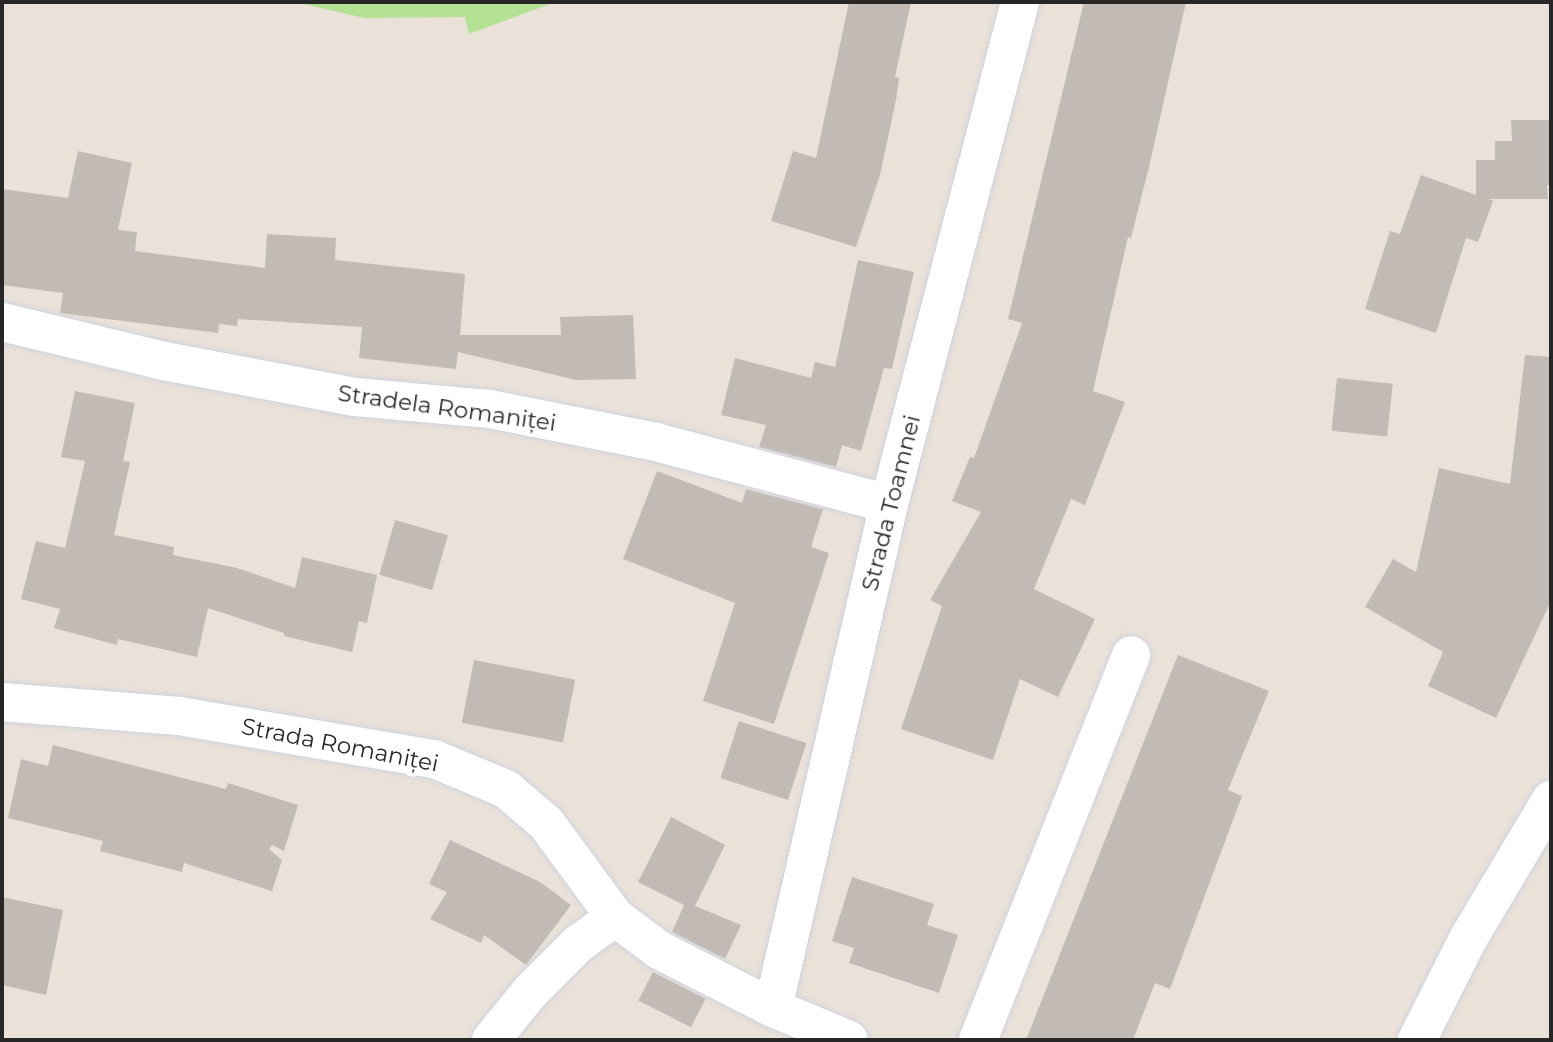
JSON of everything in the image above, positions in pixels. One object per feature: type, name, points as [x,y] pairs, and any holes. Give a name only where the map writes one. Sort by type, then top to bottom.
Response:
[{"type":"street","name":"Strada Toamnei","points":[[773,1008],[889,504],[1020,2]]},
{"type":"street","name":"Stradela Romaniței","points":[[2,322],[164,361],[327,392],[490,409],[656,442],[889,504]]},
{"type":"street","points":[[978,1040],[1131,655]]},
{"type":"street","name":"Strada Romaniței","points":[[2,702],[179,716],[434,760],[506,789],[547,823],[615,917],[659,950],[773,1008],[849,1040]]},
{"type":"street","points":[[1417,1040],[1468,939],[1551,800]]},
{"type":"street","points":[[491,1040],[530,992],[578,944],[615,917]]},
{"type":"green space","points":[[295,2],[555,2],[469,34],[465,17],[364,18]]},
{"type":"building","points":[[849,2],[911,2],[895,77],[899,78],[896,100],[880,175],[856,247],[771,221],[793,151],[816,158]]},
{"type":"building","points":[[1084,2],[1186,2],[1150,163],[1131,238],[1128,237],[1093,391],[1125,402],[1085,505],[1071,499],[1034,589],[1095,619],[1058,697],[1020,679],[993,760],[901,729],[942,606],[930,600],[981,512],[952,501],[970,457],[974,458],[1022,323],[1008,319]]},
{"type":"building","points":[[1511,120],[1551,120],[1551,185],[1547,185],[1548,199],[1489,199],[1493,201],[1478,242],[1466,238],[1436,333],[1365,309],[1390,231],[1400,234],[1421,175],[1476,195],[1476,160],[1495,160],[1495,141],[1512,141]]},
{"type":"building","points":[[78,151],[132,163],[118,230],[137,232],[135,251],[265,268],[267,234],[336,238],[335,260],[465,274],[460,335],[561,335],[560,317],[633,315],[636,379],[576,380],[458,352],[456,369],[359,358],[362,327],[238,319],[237,326],[219,324],[218,333],[60,313],[63,293],[2,285],[2,189],[68,198]]},
{"type":"building","points":[[858,260],[914,272],[892,369],[884,368],[861,451],[842,445],[836,467],[759,447],[766,425],[721,415],[735,358],[811,378],[815,362],[835,367]]},
{"type":"building","points":[[1525,355],[1551,357],[1551,601],[1496,718],[1428,686],[1443,652],[1365,607],[1393,559],[1416,572],[1439,468],[1510,484]]},
{"type":"building","points":[[1337,378],[1393,384],[1387,437],[1331,431]]},
{"type":"building","points":[[75,391],[135,403],[123,461],[130,462],[114,535],[174,547],[173,555],[237,568],[295,588],[302,557],[377,575],[367,623],[359,621],[352,652],[284,636],[284,633],[208,608],[197,657],[118,639],[117,645],[54,628],[60,609],[21,599],[36,541],[65,548],[85,461],[61,457]]},
{"type":"building","points":[[657,471],[742,503],[746,489],[823,509],[811,547],[829,553],[774,724],[703,701],[735,603],[623,559]]},
{"type":"building","points":[[395,520],[448,535],[432,590],[379,575]]},
{"type":"building","points":[[1178,655],[1269,691],[1228,790],[1242,796],[1170,989],[1155,983],[1133,1040],[1026,1040]]},
{"type":"building","points":[[474,660],[575,680],[563,742],[462,723]]},
{"type":"building","points":[[739,721],[807,743],[788,800],[720,778]]},
{"type":"building","points":[[53,745],[226,789],[228,783],[298,805],[284,851],[272,845],[269,849],[282,860],[272,891],[184,863],[182,872],[100,851],[103,841],[8,818],[21,759],[48,766]]},
{"type":"building","points":[[671,817],[725,845],[695,906],[741,925],[725,959],[672,932],[684,905],[638,882]]},
{"type":"building","points":[[450,840],[540,882],[571,905],[526,965],[484,935],[481,943],[430,919],[447,892],[429,884]]},
{"type":"building","points":[[852,877],[934,904],[927,925],[958,935],[939,993],[849,963],[854,948],[832,941]]},
{"type":"building","points":[[2,897],[63,910],[46,995],[2,985]]},
{"type":"building","points":[[653,972],[706,999],[691,1027],[638,1001]]}]
